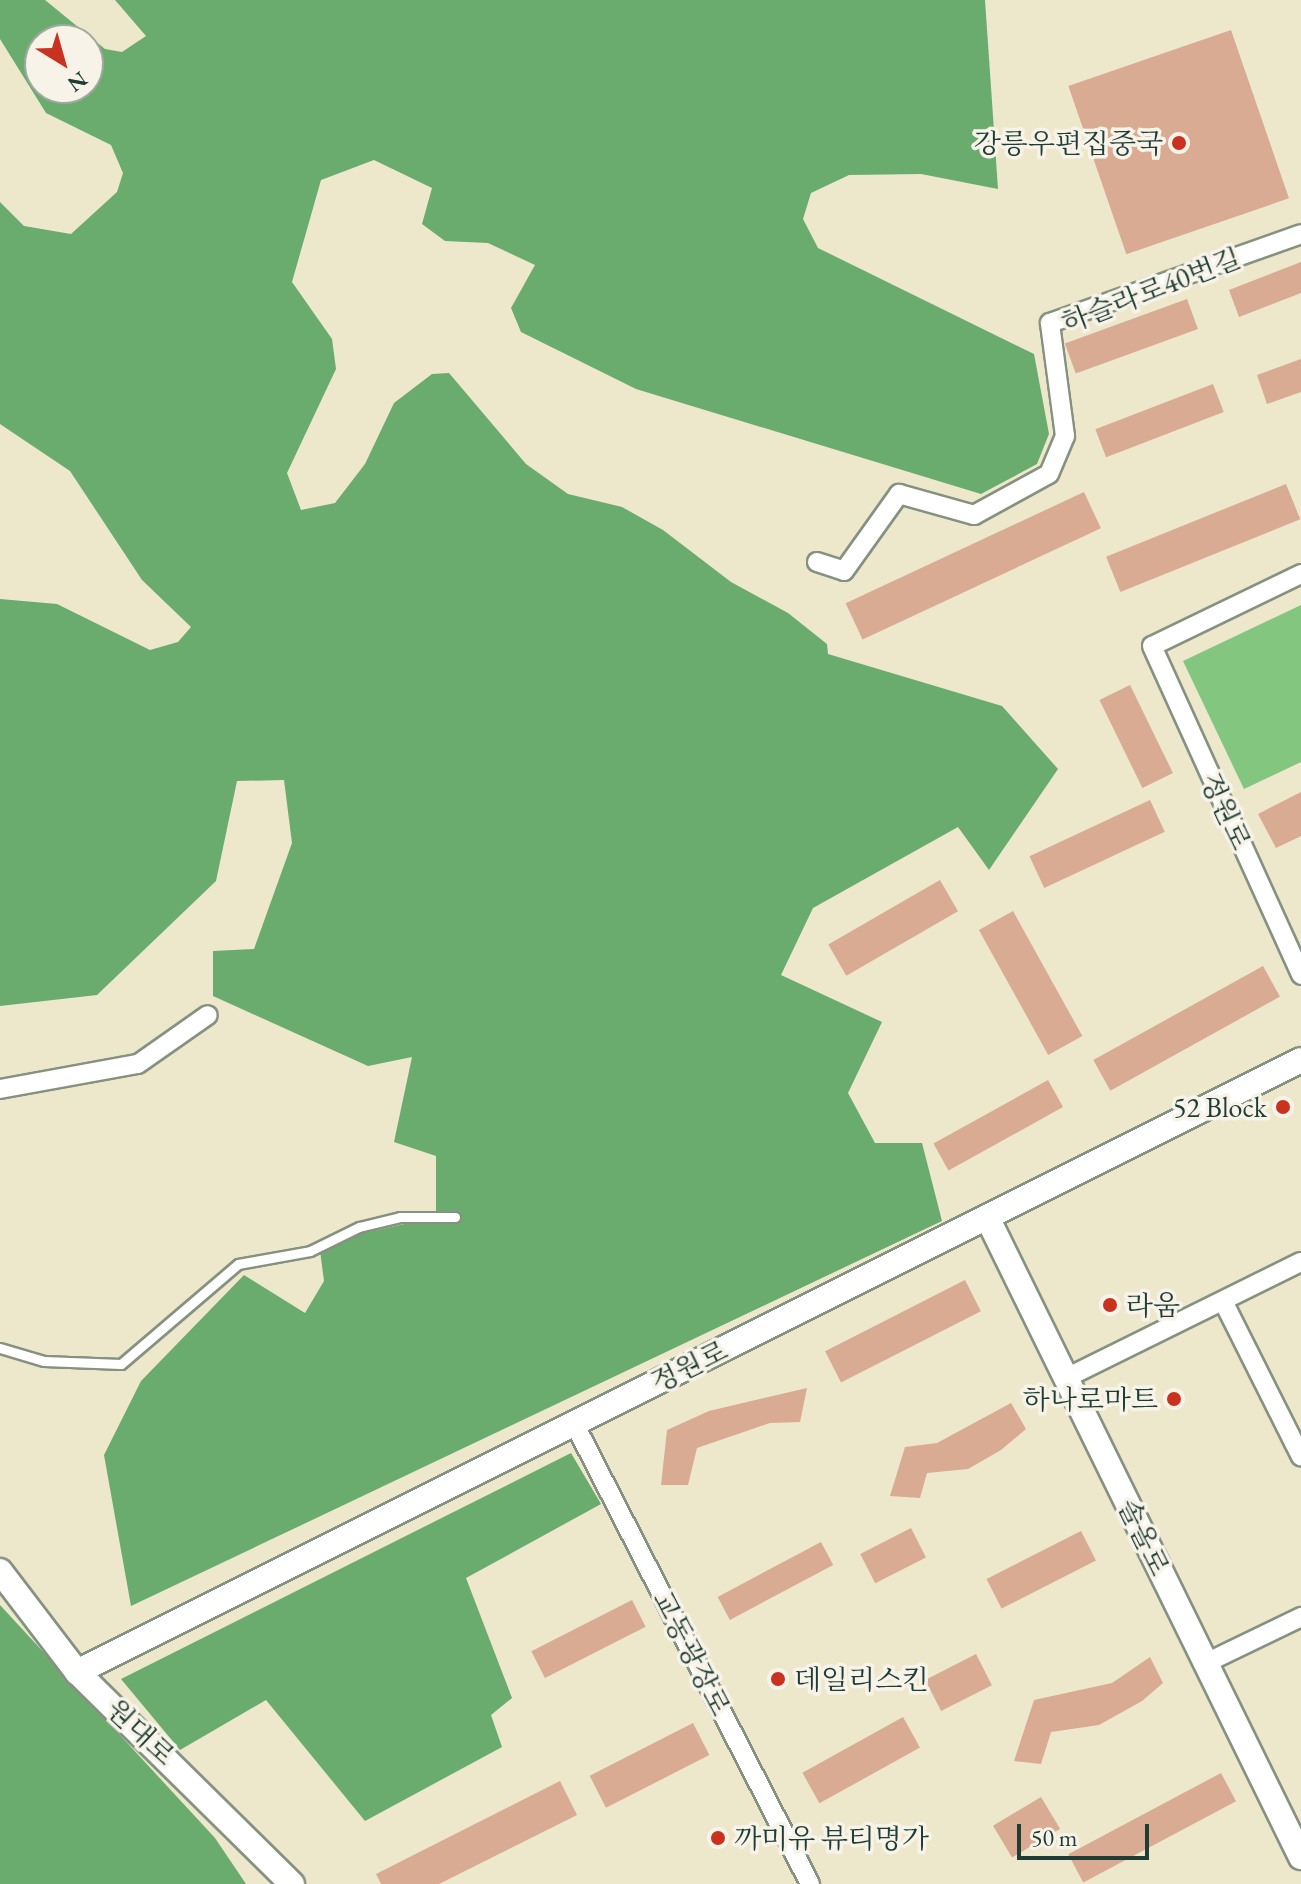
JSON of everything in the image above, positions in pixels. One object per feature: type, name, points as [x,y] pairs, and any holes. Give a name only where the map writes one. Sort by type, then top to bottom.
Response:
[{"type":"street","name":"하슬라로40번길","points":[[817,562],[844,571],[899,494],[974,515],[1049,474],[1065,436],[1050,323],[1301,234]]},
{"type":"street","name":"정원로","points":[[1301,574],[1152,646],[1301,975]]},
{"type":"street","points":[[0,1089],[138,1064],[208,1015]]},
{"type":"street","name":"정원로","points":[[77,1672],[1301,1060]]},
{"type":"street","name":"솔올로","points":[[987,1217],[1301,1857]]},
{"type":"street","points":[[1066,1378],[1301,1262]]},
{"type":"street","points":[[1223,1301],[1301,1457]]},
{"type":"street","name":"교동광장로","points":[[574,1423],[810,1884]]},
{"type":"street","name":"원대로","points":[[0,1571],[77,1672],[292,1884]]},
{"type":"street","points":[[1206,1663],[1301,1617]]},
{"type":"lane","points":[[0,1348],[44,1361],[121,1364],[238,1264],[310,1251],[386,1220],[455,1217]]},
{"type":"green space","points":[[0,0],[45,0],[74,24],[24,24],[24,78],[0,39]]},
{"type":"green space","points":[[115,0],[985,0],[998,189],[921,174],[849,175],[811,193],[803,219],[818,248],[1034,354],[1049,434],[1037,464],[981,494],[636,389],[521,332],[511,308],[535,265],[488,243],[445,241],[422,224],[432,188],[374,160],[321,180],[292,282],[332,339],[336,369],[287,473],[301,510],[335,503],[365,464],[394,403],[432,374],[449,373],[526,464],[568,494],[622,507],[663,530],[731,582],[788,613],[827,644],[828,654],[1002,706],[1058,769],[989,870],[958,827],[813,908],[781,975],[882,1022],[848,1093],[875,1143],[922,1143],[942,1221],[131,1606],[104,1455],[141,1381],[244,1275],[305,1313],[324,1281],[319,1243],[436,1217],[436,1156],[394,1142],[412,1057],[368,1066],[213,996],[213,951],[254,949],[292,843],[284,780],[237,781],[216,881],[97,995],[0,1006],[0,599],[57,604],[150,650],[178,642],[191,627],[142,580],[70,471],[0,424],[0,202],[24,226],[71,234],[117,192],[123,173],[111,145],[46,113],[40,104],[104,104],[104,48],[122,52],[146,36]]},
{"type":"green space","points":[[1301,605],[1301,762],[1244,789],[1183,661]]},
{"type":"green space","points":[[571,1453],[601,1504],[466,1578],[512,1698],[491,1715],[502,1747],[365,1821],[266,1700],[180,1750],[121,1679]]},
{"type":"green space","points":[[0,1605],[215,1838],[246,1884],[0,1884]]},
{"type":"building","name":"강릉우편집중국","points":[[1231,30],[1289,198],[1126,254],[1068,86]]},
{"type":"building","points":[[1301,262],[1301,293],[1239,317],[1229,290]]},
{"type":"building","points":[[1187,299],[1198,329],[1076,374],[1065,343]]},
{"type":"building","points":[[1301,359],[1301,392],[1267,404],[1257,375]]},
{"type":"building","points":[[1213,384],[1224,412],[1106,457],[1095,429]]},
{"type":"building","points":[[1286,484],[1300,519],[1120,592],[1106,557]]},
{"type":"building","points":[[1084,492],[1101,528],[863,639],[846,603]]},
{"type":"building","points":[[1130,685],[1173,773],[1142,788],[1099,700]]},
{"type":"building","points":[[1301,792],[1301,836],[1276,848],[1258,814]]},
{"type":"building","points":[[1150,800],[1165,832],[1044,888],[1029,856]]},
{"type":"building","points":[[940,880],[958,911],[846,976],[828,944]]},
{"type":"building","points":[[1013,911],[1082,1036],[1048,1055],[979,930]]},
{"type":"building","points":[[1263,966],[1280,997],[1110,1091],[1093,1060]]},
{"type":"building","points":[[1048,1080],[1063,1107],[948,1171],[933,1144]]},
{"type":"building","points":[[965,1280],[981,1311],[841,1382],[825,1351]]},
{"type":"building","points":[[807,1388],[800,1422],[770,1423],[697,1448],[688,1485],[661,1485],[667,1430],[709,1411]]},
{"type":"building","points":[[1011,1403],[1026,1429],[1001,1450],[968,1469],[927,1473],[920,1498],[890,1496],[905,1447],[937,1443]]},
{"type":"building","points":[[911,1528],[926,1557],[875,1583],[860,1554]]},
{"type":"building","points":[[1081,1531],[1096,1560],[1002,1609],[987,1579]]},
{"type":"building","points":[[821,1542],[833,1565],[730,1620],[718,1597]]},
{"type":"building","points":[[632,1600],[646,1627],[545,1678],[531,1651]]},
{"type":"building","points":[[976,1654],[992,1685],[941,1711],[925,1680]]},
{"type":"building","points":[[1150,1657],[1163,1683],[1142,1701],[1099,1725],[1051,1732],[1041,1764],[1014,1761],[1034,1700],[1112,1683]]},
{"type":"building","points":[[903,1717],[920,1748],[819,1803],[802,1773]]},
{"type":"building","points":[[693,1723],[709,1755],[606,1808],[590,1776]]},
{"type":"building","points":[[1221,1773],[1236,1801],[1083,1882],[1068,1854]]},
{"type":"building","points":[[560,1781],[577,1815],[439,1884],[381,1884],[376,1874]]},
{"type":"building","points":[[1041,1797],[1060,1829],[1012,1858],[993,1826]]},
{"type":"place","name":"강릉우편집중국","points":[[1179,143]]},
{"type":"place","name":"52 Block","points":[[1283,1107]]},
{"type":"place","name":"라움","points":[[1110,1305]]},
{"type":"place","name":"하나로마트","points":[[1174,1399]]},
{"type":"place","name":"데일리스킨","points":[[778,1679]]},
{"type":"place","name":"까미유 뷰티명가","points":[[718,1838]]}]
